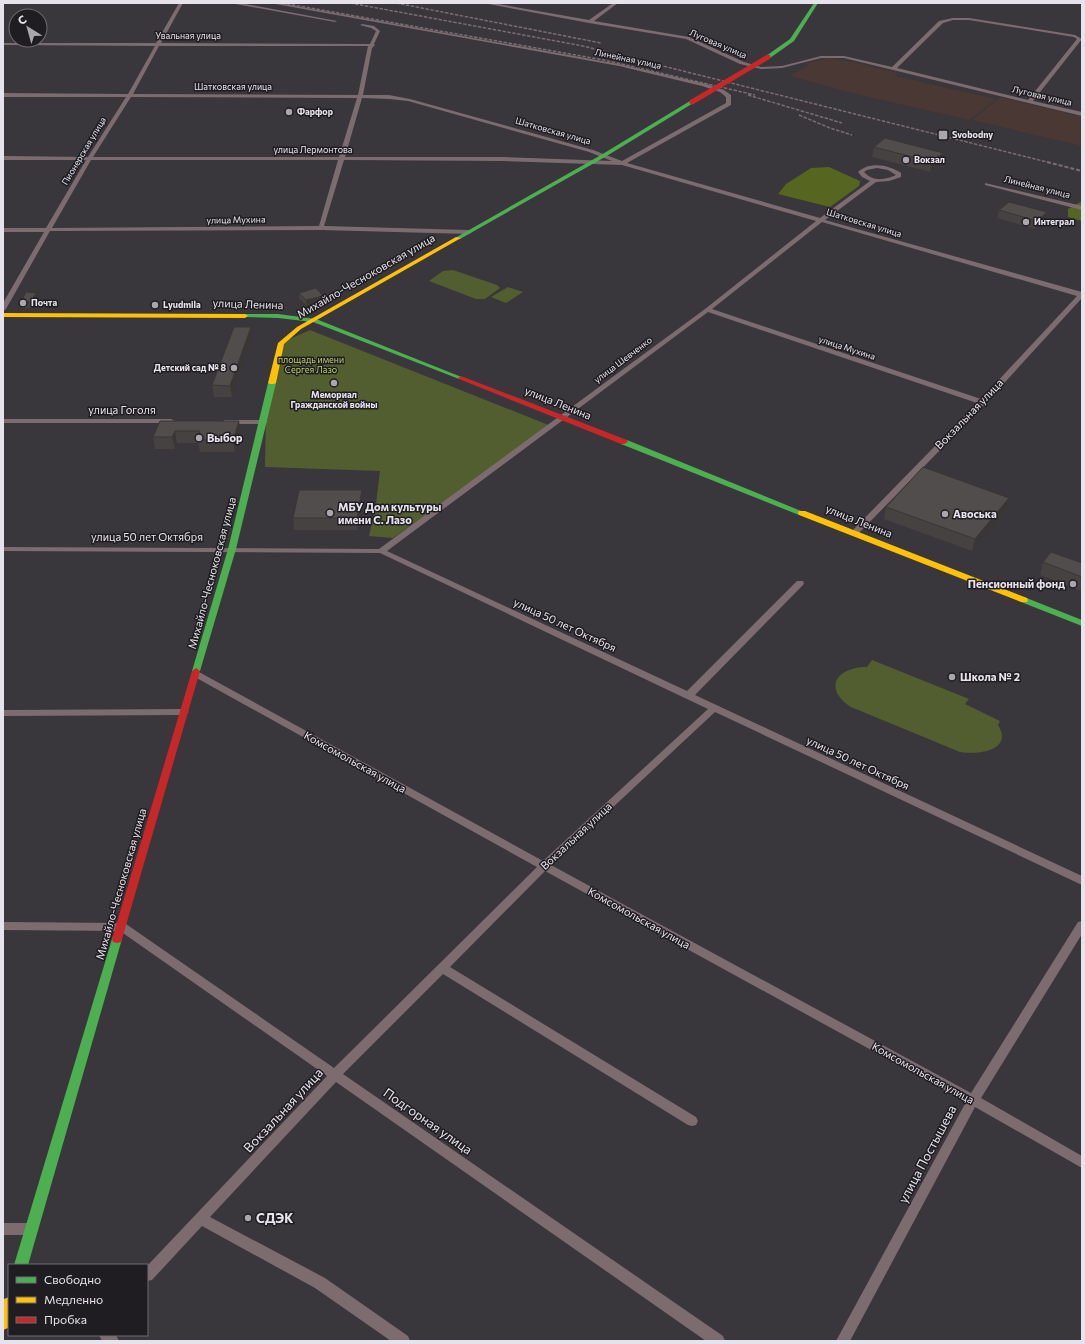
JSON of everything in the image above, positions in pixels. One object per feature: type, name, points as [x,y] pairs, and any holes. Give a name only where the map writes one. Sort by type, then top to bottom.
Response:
[{"type":"main road","name":"Михайло-Чесноковская улица","points":[[21,1264],[122,927],[232,549],[264,422],[281,343],[299,328],[603,156],[768,57],[792,40],[816,3]]},
{"type":"main road","name":"улица Ленина","points":[[3,315],[184,314],[278,316],[314,320],[855,532],[1082,623]]},
{"type":"main road","points":[[3,1323],[8,1307]]},
{"type":"street","name":"Пионерская улица","points":[[3,309],[47,230],[128,96],[181,3]]},
{"type":"street","points":[[232,3],[343,22]]},
{"type":"street","points":[[272,3],[393,25]]},
{"type":"street","name":"Луговая улица","points":[[485,3],[687,38],[742,64],[761,68],[782,67],[821,57],[834,56],[893,68],[1082,114]]},
{"type":"street","points":[[589,22],[616,3]]},
{"type":"street","points":[[893,68],[941,22],[953,19],[969,19],[1075,36],[1080,39],[1029,102]]},
{"type":"street","points":[[321,228],[360,97],[370,48],[378,31],[374,22]]},
{"type":"street","points":[[358,25],[376,29],[393,25]]},
{"type":"street","name":"Линейная улица","points":[[393,25],[627,67],[704,85],[722,91],[729,96],[729,104],[622,163]]},
{"type":"street","name":"Увальная улица","points":[[3,44],[372,45]]},
{"type":"street","name":"Шатковская улица","points":[[3,95],[389,97],[408,100],[591,151],[622,163],[1082,295]]},
{"type":"street","name":"улица Лермонтова","points":[[3,158],[341,160],[503,159],[622,163]]},
{"type":"street","name":"улица Шевченко","points":[[381,551],[563,418],[707,310],[821,220],[874,181],[893,179],[899,176],[899,174],[880,166],[865,169],[861,172],[863,176],[874,181]]},
{"type":"street","name":"Линейная улица","points":[[987,184],[1082,208]]},
{"type":"street","name":"улица Мухина","points":[[3,230],[321,228],[469,232]]},
{"type":"street","name":"Вокзальная улица","points":[[855,532],[982,402],[1082,295]]},
{"type":"street","name":"улица Мухина","points":[[707,310],[982,402]]},
{"type":"street","name":"улица Гоголя","points":[[3,421],[177,421]]},
{"type":"street","points":[[217,422],[264,422]]},
{"type":"street","name":"улица 50 лет Октября","points":[[3,549],[232,549],[381,551],[713,709],[1082,881]]},
{"type":"street","points":[[688,696],[800,583]]},
{"type":"street","name":"Комсомольская улица","points":[[196,674],[973,1100],[1082,1162]]},
{"type":"street","name":"Вокзальная улица","points":[[148,1274],[335,1074],[544,866],[713,709]]},
{"type":"street","points":[[3,713],[184,712]]},
{"type":"street","name":"улица Постышева","points":[[843,1341],[973,1100],[1082,925]]},
{"type":"street","points":[[3,926],[122,927]]},
{"type":"street","name":"Подгорная улица","points":[[122,927],[718,1341]]},
{"type":"street","points":[[443,968],[692,1121]]},
{"type":"street","points":[[200,1218],[320,1283],[403,1341]]},
{"type":"street","points":[[3,1229],[31,1229]]},
{"type":"shaded area","points":[[828,58],[898,73],[895,76],[996,99],[969,120],[852,93],[790,76],[809,65],[808,63]]},
{"type":"shaded area","points":[[1000,97],[1082,117],[1082,146],[972,120]]},
{"type":"green space","points":[[829,167],[860,181],[859,186],[830,207],[778,194],[786,184],[811,168]]},
{"type":"green space","points":[[1082,201],[1082,221],[1068,217],[1068,209]]},
{"type":"green space","points":[[453,270],[497,285],[500,288],[485,299],[476,299],[429,281],[443,271]]},
{"type":"green space","points":[[508,287],[523,292],[506,303],[491,297]]},
{"type":"green space","name":"площадь имени Сергея Лазо","points":[[310,330],[551,426],[393,538],[369,536],[376,504],[380,471],[265,467],[266,413],[281,343]]},
{"type":"green space","points":[[872,660],[969,699],[965,704],[1000,721],[998,725],[1002,734],[1001,741],[997,746],[984,752],[960,752],[851,707],[842,700],[837,693],[835,686],[837,680],[841,675],[848,671],[867,667]]},
{"type":"building","points":[[885,138],[943,153],[932,162],[874,147]]},
{"type":"building","points":[[1009,202],[1047,212],[1037,221],[999,210]]},
{"type":"building","points":[[316,288],[323,296],[306,300],[299,293]]},
{"type":"building","points":[[26,292],[36,293],[31,302],[21,302]]},
{"type":"building","points":[[234,327],[251,327],[230,386],[212,385]]},
{"type":"building","points":[[160,421],[239,421],[233,440],[197,440],[200,431],[175,431],[172,437],[153,437]]},
{"type":"building","name":"Авоська","points":[[923,467],[1009,498],[975,539],[886,507]]},
{"type":"building","points":[[299,490],[362,490],[357,518],[293,518]]},
{"type":"building","points":[[1051,552],[1082,563],[1082,577],[1043,562]]},
{"type":"railway","points":[[282,3],[604,60],[755,95]]},
{"type":"railway","points":[[350,3],[583,46],[1047,162]]},
{"type":"railway","points":[[396,3],[601,43]]},
{"type":"railway","points":[[748,95],[842,123]]},
{"type":"railway","points":[[799,115],[830,128],[852,135]]},
{"type":"railway","points":[[1047,162],[1051,163]]},
{"type":"railway","points":[[1047,162],[1082,171]]},
{"type":"traffic: fast","points":[[768,57],[792,40],[816,3]]},
{"type":"traffic: fast","points":[[458,238],[603,156],[692,102]]},
{"type":"traffic: fast","points":[[245,316],[278,316],[314,320],[461,378]]},
{"type":"traffic: fast","points":[[196,671],[232,549],[272,383]]},
{"type":"traffic: fast","points":[[624,442],[802,513]]},
{"type":"traffic: fast","points":[[1024,600],[1082,623]]},
{"type":"traffic: fast","points":[[21,1264],[117,939]]},
{"type":"traffic: slow","points":[[272,383],[281,343],[299,328],[458,238]]},
{"type":"traffic: slow","points":[[3,315],[245,316]]},
{"type":"traffic: slow","points":[[802,513],[1024,600]]},
{"type":"traffic: slow","points":[[3,1323],[8,1307]]},
{"type":"traffic: jam","points":[[692,102],[768,57]]},
{"type":"traffic: jam","points":[[461,378],[624,442]]},
{"type":"traffic: jam","points":[[117,939],[196,671]]},
{"type":"place","name":"Фарфор","points":[[289,112]]},
{"type":"place","name":"Svobodny","points":[[943,135]]},
{"type":"place","name":"Вокзал","points":[[906,160]]},
{"type":"place","name":"Интеграл","points":[[1026,222]]},
{"type":"place","name":"Почта","points":[[23,303]]},
{"type":"place","name":"Lyudmila","points":[[155,305]]},
{"type":"place","name":"Детский сад № 8","points":[[234,368]]},
{"type":"place","name":"Мемориал Гражданской войны","points":[[334,383]]},
{"type":"place","name":"Выбор","points":[[199,438]]},
{"type":"place","name":"МБУ Дом культуры имени С. Лазо","points":[[330,513]]},
{"type":"place","name":"Авоська","points":[[945,514]]},
{"type":"place","name":"Пенсионный фонд","points":[[1073,584]]},
{"type":"place","name":"Школа № 2","points":[[952,677]]},
{"type":"place","name":"СДЭК","points":[[248,1218]]}]
